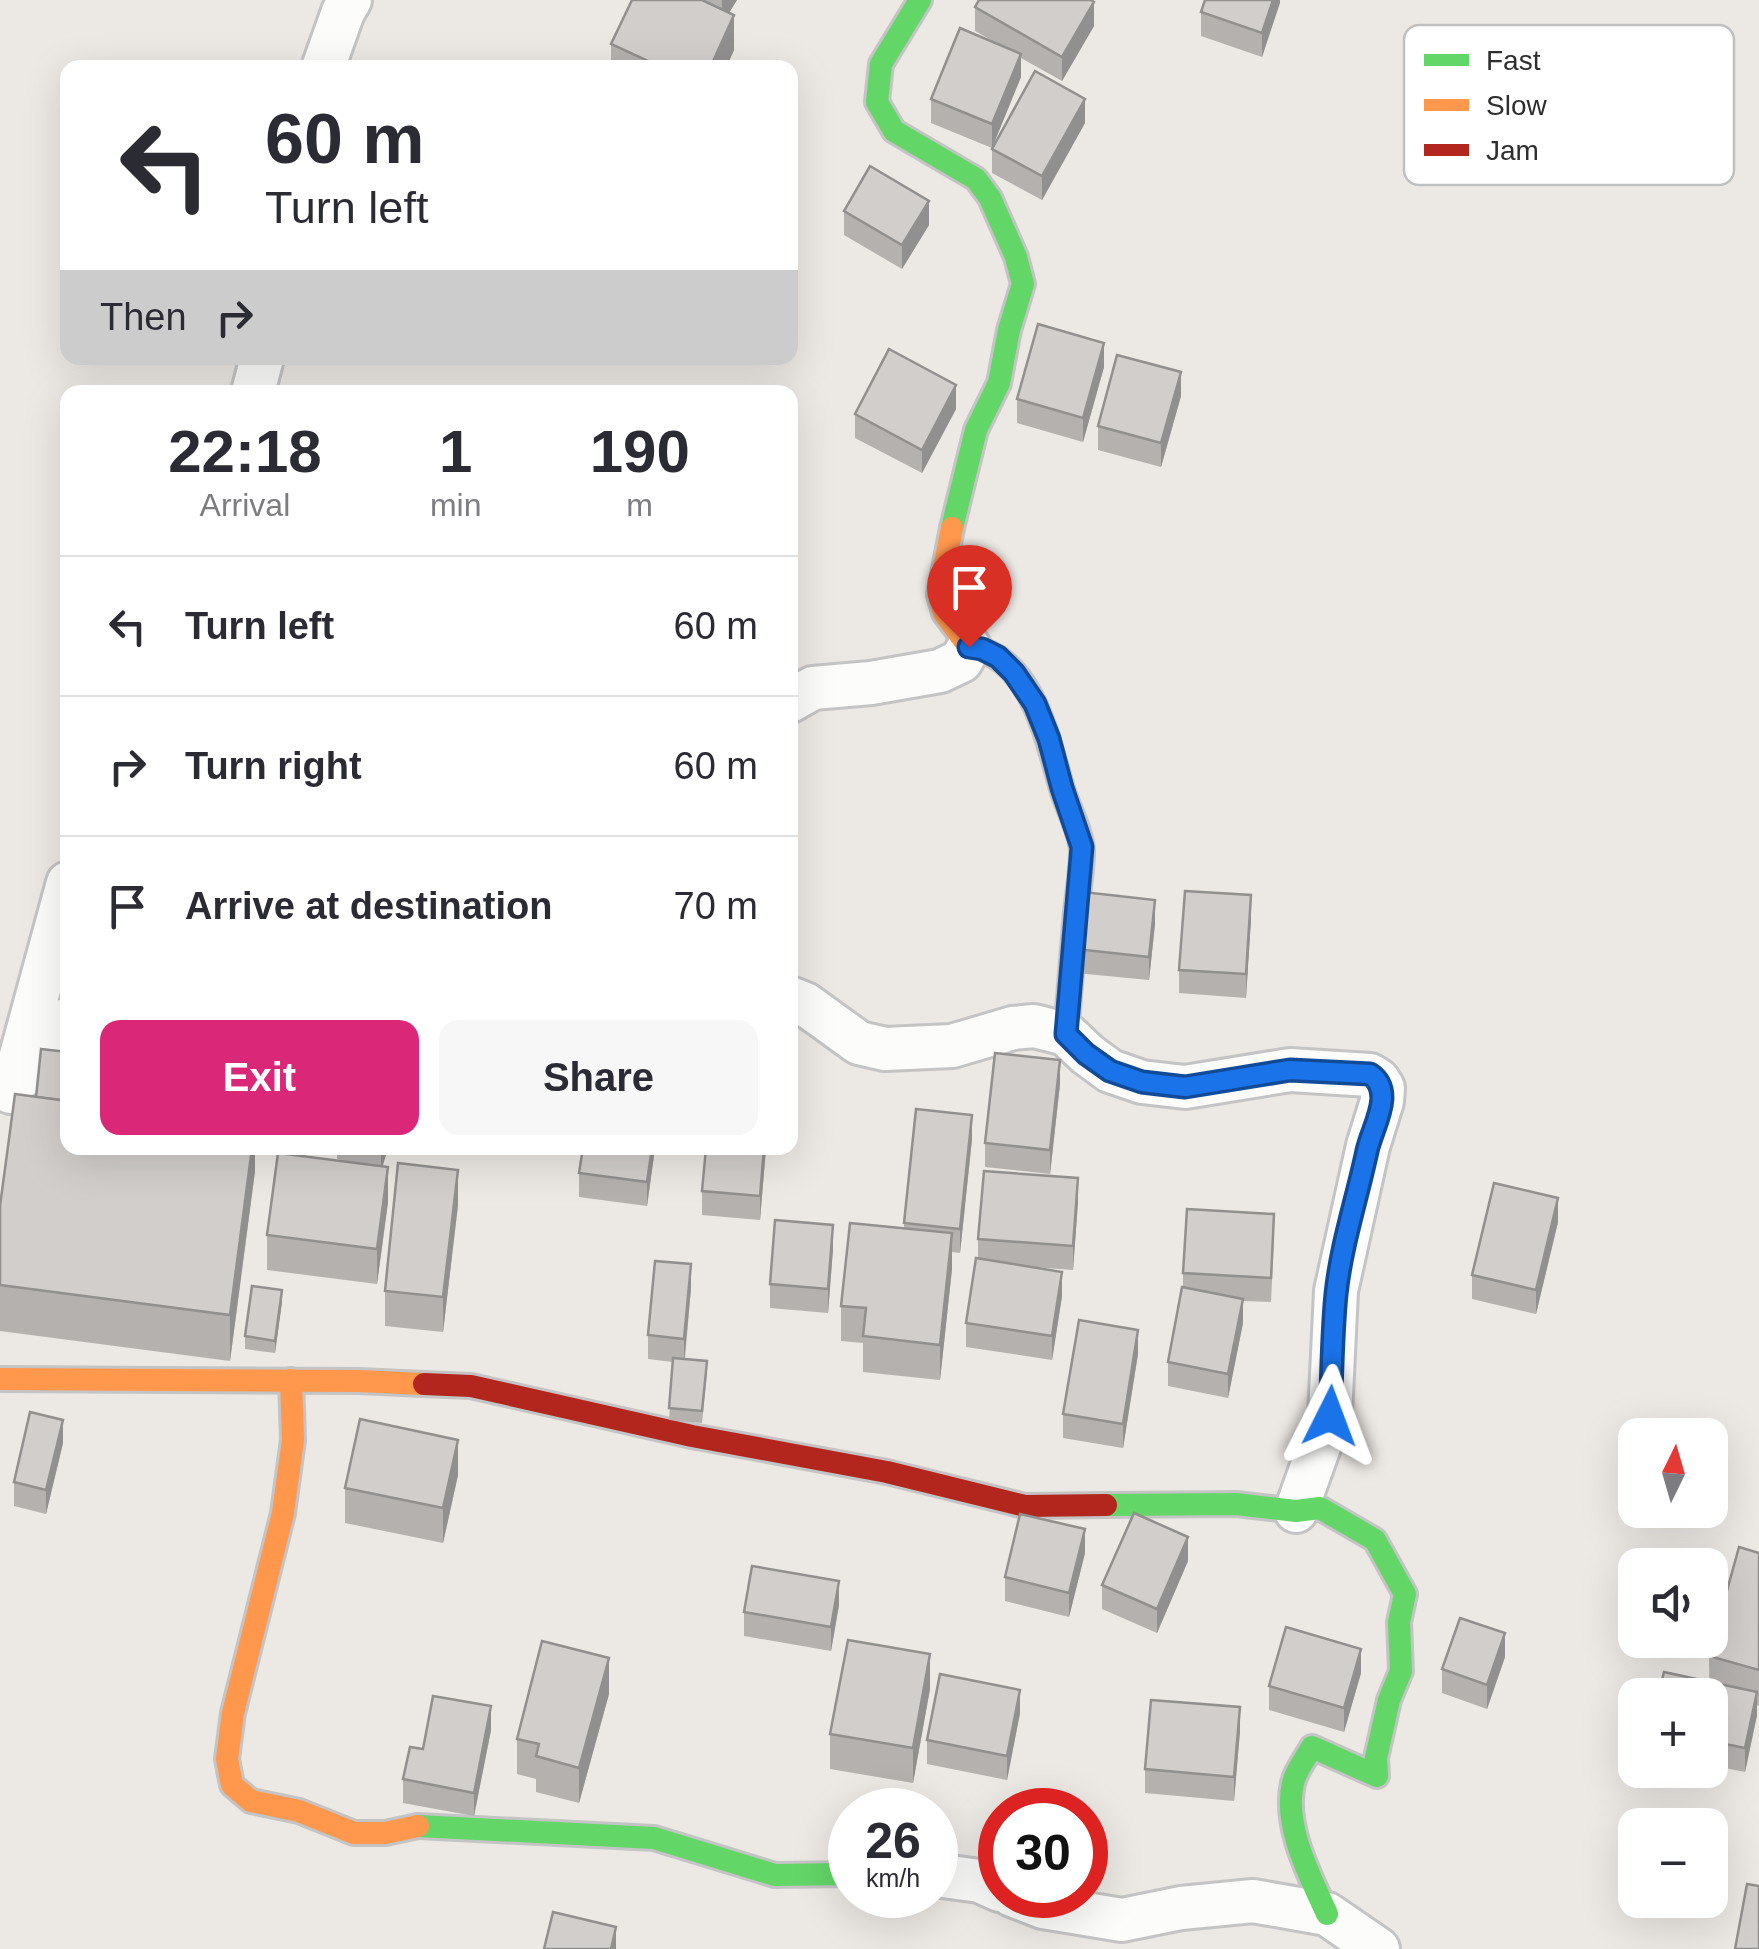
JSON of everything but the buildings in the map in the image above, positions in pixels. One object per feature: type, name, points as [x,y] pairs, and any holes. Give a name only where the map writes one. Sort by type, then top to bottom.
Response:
[{"type":"street","points":[[326,60],[350,0]]},
{"type":"street","points":[[920,0],[881,64],[877,102],[894,132],[976,179],[990,198],[1016,257],[1023,284],[999,383],[976,430],[940,596],[944,612],[969,647],[998,657],[1035,704],[1082,847],[1066,1034]]},
{"type":"street","points":[[798,696],[813,688],[870,684],[940,671],[962,661],[969,647]]},
{"type":"street","points":[[5,1098],[60,910]]},
{"type":"street","points":[[798,1002],[858,1043],[885,1050],[952,1046],[1013,1028],[1034,1026],[1066,1034],[1110,1071],[1142,1082],[1185,1087],[1290,1070],[1370,1074],[1378,1080],[1383,1088],[1382,1101],[1368,1146],[1336,1291],[1330,1416],[1296,1511]]},
{"type":"street","points":[[5,1098],[60,1029]]},
{"type":"street","points":[[0,1379],[291,1380],[471,1386],[692,1436],[886,1472],[1024,1506],[1236,1504],[1296,1511],[1320,1508],[1376,1540],[1406,1594],[1398,1622],[1401,1671],[1389,1700],[1376,1758],[1377,1776],[1312,1747],[1294,1777],[1294,1826],[1327,1914]]},
{"type":"street","points":[[291,1380],[293,1440],[283,1513],[233,1713],[227,1760],[232,1785],[251,1801],[299,1812],[354,1833],[384,1833],[422,1825],[654,1838],[776,1875],[828,1874]]},
{"type":"street","points":[[1108,1918],[1122,1920],[1181,1908],[1252,1901],[1327,1914],[1378,1949]]},
{"type":"traffic: fast","points":[[920,0],[881,64],[877,102],[894,131],[976,179],[990,198],[1016,257],[1023,284],[999,383],[976,430],[952,528]]},
{"type":"traffic: fast","points":[[1106,1505],[1236,1504],[1296,1511],[1320,1508],[1375,1540],[1405,1594],[1399,1622],[1401,1671],[1389,1700],[1376,1758],[1377,1776],[1312,1747],[1293,1783],[1295,1833],[1327,1914]]},
{"type":"traffic: fast","points":[[418,1826],[654,1838],[775,1875],[828,1874]]},
{"type":"traffic: slow","points":[[952,528],[939,595],[944,613],[969,647],[991,654],[1023,684],[1043,726],[1081,844],[1066,1034]]},
{"type":"traffic: slow","points":[[0,1379],[424,1384]]},
{"type":"traffic: slow","points":[[291,1380],[293,1440],[283,1513],[233,1713],[227,1759],[232,1785],[251,1801],[299,1811],[354,1833],[385,1833],[418,1826]]},
{"type":"traffic: jam","points":[[424,1384],[471,1386],[692,1436],[887,1472],[1025,1506],[1106,1505]]},
{"type":"route","points":[[969,647],[998,657],[1035,704],[1082,847],[1066,1034],[1110,1071],[1142,1082],[1185,1087],[1290,1070],[1370,1074],[1383,1088],[1336,1291],[1330,1416]]}]
